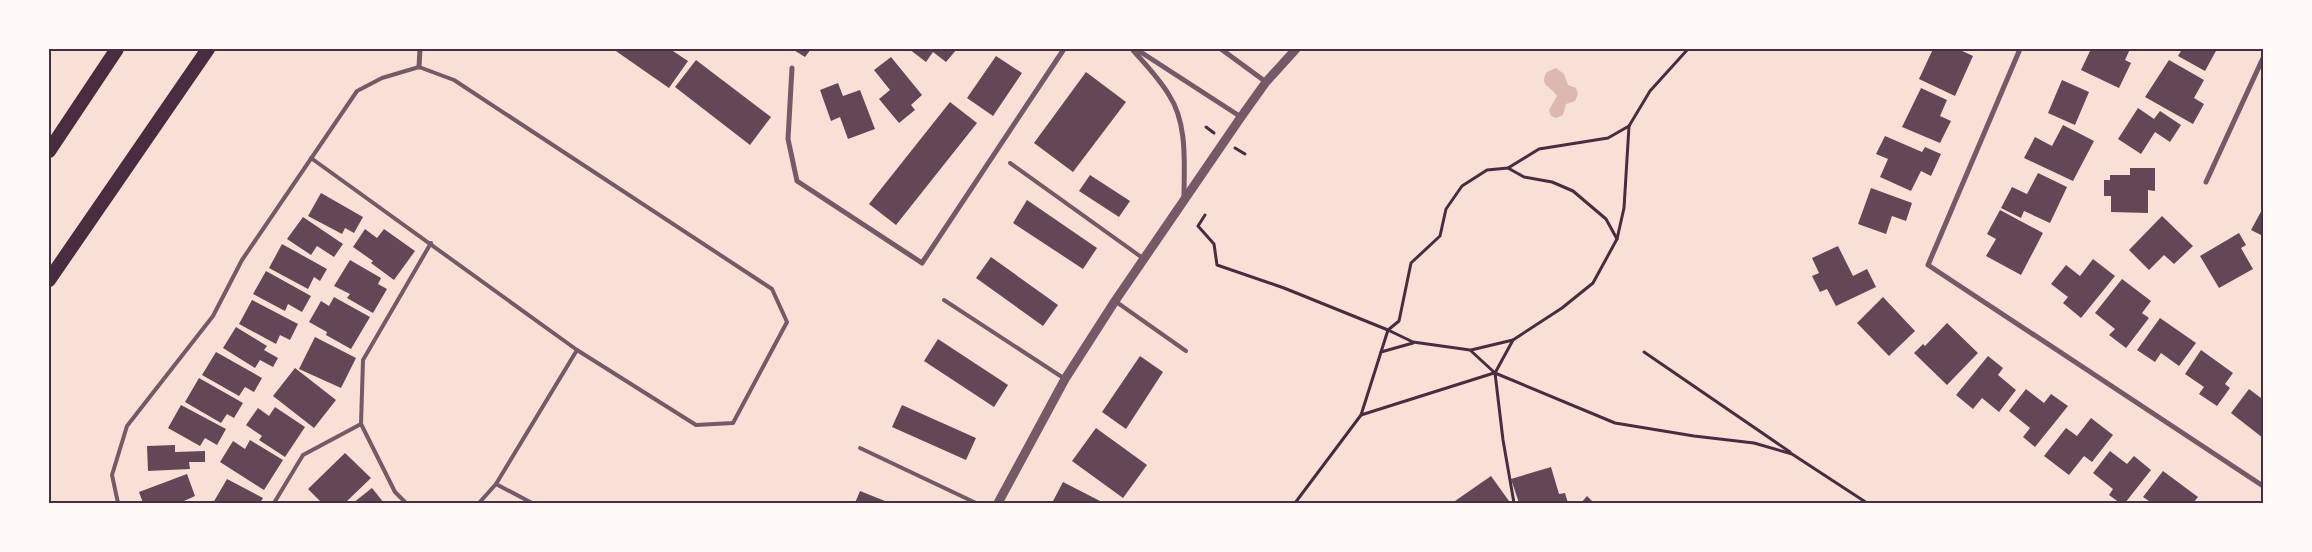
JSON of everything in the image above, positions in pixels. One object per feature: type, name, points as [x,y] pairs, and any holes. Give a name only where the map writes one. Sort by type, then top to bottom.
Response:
[{"type":"highway","points":[[49,151],[117,49]]},
{"type":"highway","points":[[49,280],[208,49]]},
{"type":"street","points":[[419,68],[420,49]]},
{"type":"street","points":[[792,68],[788,139],[797,181],[922,263],[1064,49]]},
{"type":"street","points":[[1132,49],[1170,96],[1178,114],[1183,146],[1184,200]]},
{"type":"street","points":[[1136,49],[1241,117]]},
{"type":"street","points":[[1221,49],[1266,82]]},
{"type":"street","points":[[998,503],[1065,379],[1115,301],[1266,82],[1296,49]]},
{"type":"street","points":[[2020,49],[1928,265],[2263,486]]},
{"type":"street","points":[[2206,182],[2263,58]]},
{"type":"lane","points":[[118,503],[112,475],[127,426],[212,316],[242,260],[311,158],[357,91],[382,78],[419,68],[454,80],[772,289],[788,322],[733,423],[696,425],[576,350],[431,243],[311,158]]},
{"type":"lane","points":[[1010,163],[1144,259]]},
{"type":"lane","points":[[406,503],[395,492],[361,424],[363,360],[431,243]]},
{"type":"lane","points":[[944,300],[1065,379]]},
{"type":"lane","points":[[1115,301],[1186,350]]},
{"type":"lane","points":[[479,503],[496,484],[576,350]]},
{"type":"lane","points":[[274,503],[303,455],[361,424]]},
{"type":"lane","points":[[860,448],[976,503]]},
{"type":"lane","points":[[496,484],[532,503]]},
{"type":"path","points":[[1205,215],[1198,226],[1214,244],[1217,265],[1284,288],[1413,342],[1470,350],[1513,340],[1562,308],[1593,283],[1617,239],[1624,208],[1629,126],[1650,91],[1688,49]]},
{"type":"path","points":[[1296,502],[1361,414],[1388,330],[1399,321],[1411,263],[1440,236],[1446,209],[1462,186],[1487,170],[1508,168],[1539,149],[1608,138],[1629,126]]},
{"type":"path","points":[[1508,168],[1524,177],[1552,182],[1574,191],[1606,219],[1617,239]]},
{"type":"path","points":[[1513,340],[1495,373],[1503,440],[1514,503]]},
{"type":"path","points":[[1381,352],[1413,342]]},
{"type":"path","points":[[1470,350],[1495,373],[1615,423],[1694,436],[1754,443],[1792,454]]},
{"type":"path","points":[[1644,352],[1867,503]]},
{"type":"path","points":[[1361,414],[1495,373]]},
{"type":"shaded area","points":[[1556,68],[1564,74],[1568,85],[1576,88],[1578,94],[1575,101],[1566,104],[1563,115],[1556,118],[1551,116],[1549,110],[1557,96],[1544,80],[1547,72]]},
{"type":"building","points":[[613,49],[670,49],[688,61],[669,88]]},
{"type":"building","points":[[792,49],[811,49],[805,57]]},
{"type":"building","points":[[909,49],[957,49],[946,62],[933,52],[926,62]]},
{"type":"building","points":[[1933,49],[1958,49],[1973,56],[1955,96],[1919,79]]},
{"type":"building","points":[[2086,49],[2130,49],[2125,60],[2131,63],[2119,88],[2081,70],[2090,51]]},
{"type":"building","points":[[2182,49],[2217,49],[2205,71],[2178,56]]},
{"type":"building","points":[[996,56],[1022,73],[993,116],[967,98]]},
{"type":"building","points":[[891,57],[922,95],[911,105],[915,110],[899,123],[879,99],[890,90],[874,70]]},
{"type":"building","points":[[696,60],[771,117],[750,145],[675,87]]},
{"type":"building","points":[[2169,60],[2204,80],[2194,98],[2204,104],[2193,124],[2145,97]]},
{"type":"building","points":[[1086,72],[1126,102],[1073,172],[1034,143]]},
{"type":"building","points":[[2062,80],[2089,92],[2075,125],[2048,113]]},
{"type":"building","points":[[838,83],[843,96],[860,90],[875,129],[848,139],[840,117],[831,121],[820,90]]},
{"type":"building","points":[[1921,88],[1947,100],[1940,116],[1951,121],[1940,143],[1902,127]]},
{"type":"building","points":[[950,102],[977,123],[896,225],[869,204]]},
{"type":"building","points":[[2138,108],[2154,119],[2160,111],[2181,125],[2170,142],[2155,132],[2141,154],[2118,139]]},
{"type":"building","points":[[2063,125],[2094,141],[2073,181],[2024,158],[2035,137],[2052,146]]},
{"type":"building","points":[[1885,136],[1922,152],[1925,147],[1941,154],[1931,176],[1921,171],[1911,191],[1880,177],[1888,159],[1876,154]]},
{"type":"building","points":[[2130,168],[2155,168],[2155,191],[2148,190],[2148,213],[2111,212],[2111,196],[2104,196],[2104,180],[2110,180],[2110,175],[2130,175]]},
{"type":"building","points":[[2038,173],[2067,187],[2050,223],[2024,211],[2021,218],[2001,208],[2012,187],[2027,194]]},
{"type":"building","points":[[1090,175],[1130,201],[1119,217],[1079,191]]},
{"type":"building","points":[[1871,188],[1912,203],[1906,221],[1892,216],[1886,234],[1858,224]]},
{"type":"building","points":[[321,193],[363,217],[354,233],[345,228],[342,234],[308,216]]},
{"type":"building","points":[[1027,200],[1097,248],[1083,269],[1013,223]]},
{"type":"building","points":[[2263,208],[2263,236],[2251,230]]},
{"type":"building","points":[[2000,210],[2043,233],[2021,275],[1986,256],[1996,239],[1987,234]]},
{"type":"building","points":[[2162,216],[2193,246],[2174,264],[2164,255],[2149,270],[2129,250]]},
{"type":"building","points":[[303,217],[343,244],[334,257],[317,246],[311,255],[287,239]]},
{"type":"building","points":[[365,229],[377,238],[384,229],[415,251],[394,280],[371,263],[373,261],[353,247]]},
{"type":"building","points":[[2239,233],[2246,245],[2241,248],[2253,269],[2219,288],[2200,256]]},
{"type":"building","points":[[282,244],[327,269],[320,281],[314,277],[308,289],[269,268]]},
{"type":"building","points":[[1838,246],[1853,276],[1867,269],[1876,287],[1836,306],[1827,289],[1820,292],[1812,276],[1819,273],[1812,258]]},
{"type":"building","points":[[991,257],[1058,305],[1043,326],[976,278]]},
{"type":"building","points":[[2093,259],[2115,276],[2081,318],[2063,303],[2068,297],[2051,284],[2066,265],[2080,276]]},
{"type":"building","points":[[350,260],[381,278],[378,284],[387,289],[373,313],[347,298],[350,294],[334,286]]},
{"type":"building","points":[[266,271],[311,296],[302,312],[288,304],[285,311],[253,294]]},
{"type":"building","points":[[2122,279],[2151,301],[2142,313],[2149,318],[2126,348],[2109,335],[2115,329],[2095,313]]},
{"type":"building","points":[[334,297],[370,317],[351,349],[326,335],[327,332],[309,322],[321,301],[329,306]]},
{"type":"building","points":[[1883,297],[1915,331],[1889,356],[1857,323]]},
{"type":"building","points":[[252,300],[298,324],[290,340],[280,335],[276,344],[239,324]]},
{"type":"building","points":[[2160,318],[2196,343],[2179,366],[2161,353],[2155,362],[2137,350]]},
{"type":"building","points":[[1947,323],[1978,353],[1947,385],[1914,353],[1923,344],[1925,346]]},
{"type":"building","points":[[236,327],[267,346],[264,350],[278,358],[273,367],[260,360],[255,368],[223,348]]},
{"type":"building","points":[[315,337],[356,358],[341,388],[299,369]]},
{"type":"building","points":[[938,339],[1008,385],[994,407],[924,361]]},
{"type":"building","points":[[2201,350],[2233,373],[2225,384],[2230,388],[2217,406],[2199,394],[2204,387],[2185,374]]},
{"type":"building","points":[[216,352],[262,378],[254,392],[245,387],[239,396],[202,375]]},
{"type":"building","points":[[1140,356],[1163,372],[1126,429],[1102,412]]},
{"type":"building","points":[[1988,356],[2003,368],[1998,375],[2016,390],[1999,412],[1982,398],[1973,409],[1956,395]]},
{"type":"building","points":[[295,368],[336,400],[314,428],[273,396]]},
{"type":"building","points":[[199,378],[243,403],[234,418],[227,414],[221,423],[185,402]]},
{"type":"building","points":[[2026,389],[2044,403],[2051,394],[2068,406],[2035,447],[2023,437],[2030,428],[2009,411]]},
{"type":"building","points":[[2249,389],[2261,398],[2263,395],[2263,438],[2231,413]]},
{"type":"building","points":[[181,405],[226,429],[217,445],[205,438],[200,446],[168,428]]},
{"type":"building","points":[[902,405],[976,438],[966,460],[892,427]]},
{"type":"building","points":[[275,407],[305,427],[285,457],[259,440],[262,436],[246,425],[258,408],[269,416]]},
{"type":"building","points":[[2091,418],[2113,435],[2092,462],[2084,456],[2069,475],[2044,456],[2066,428],[2077,436]]},
{"type":"building","points":[[1096,428],[1147,465],[1123,498],[1072,461]]},
{"type":"building","points":[[250,440],[283,460],[264,490],[220,462],[233,441],[245,449]]},
{"type":"building","points":[[175,445],[175,452],[205,451],[205,462],[189,462],[190,469],[148,471],[147,446]]},
{"type":"building","points":[[2110,451],[2127,464],[2134,456],[2151,470],[2125,503],[2120,503],[2109,495],[2113,489],[2093,473]]},
{"type":"building","points":[[345,453],[371,478],[345,503],[339,501],[336,503],[322,503],[308,489]]},
{"type":"building","points":[[1551,467],[1559,494],[1565,493],[1568,503],[1519,503],[1511,479]]},
{"type":"building","points":[[2163,471],[2198,497],[2193,503],[2152,503],[2143,497]]},
{"type":"building","points":[[187,474],[195,496],[184,501],[185,503],[143,503],[139,492]]},
{"type":"building","points":[[1491,476],[1509,501],[1505,503],[1457,503],[1455,501]]},
{"type":"building","points":[[227,479],[263,498],[260,503],[213,503]]},
{"type":"building","points":[[1063,482],[1104,503],[1052,503]]},
{"type":"building","points":[[372,488],[384,503],[353,503]]},
{"type":"building","points":[[860,491],[890,503],[855,503]]},
{"type":"building","points":[[1587,496],[1594,503],[1581,503]]}]
